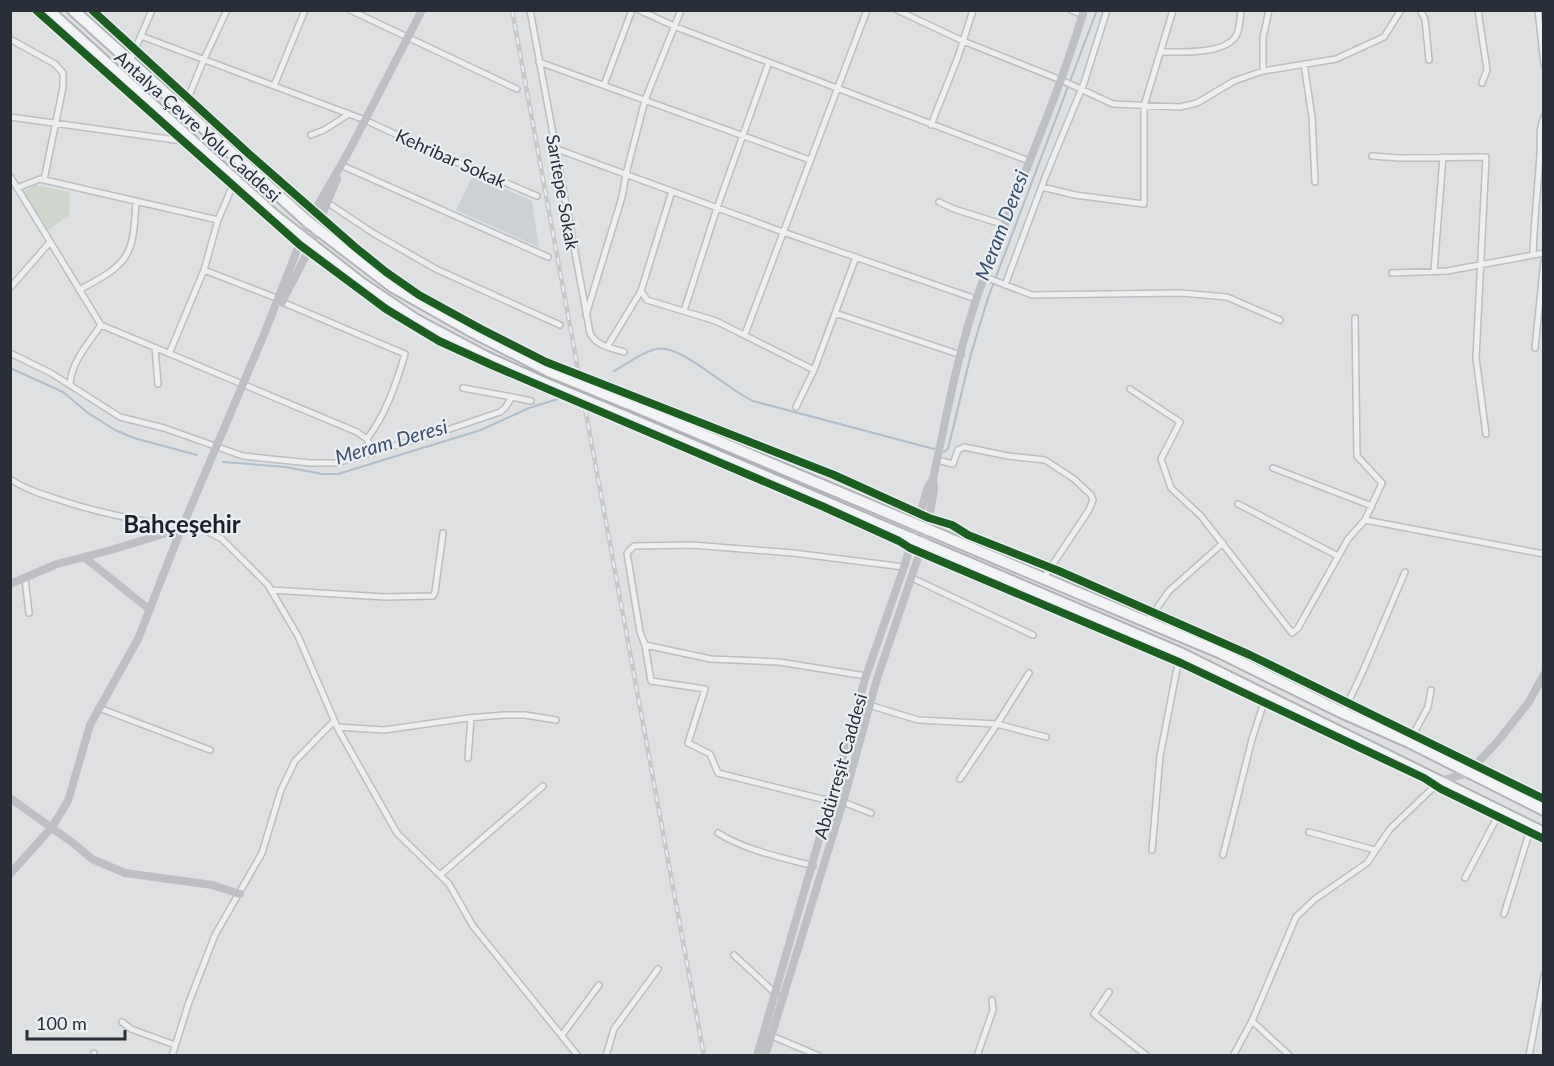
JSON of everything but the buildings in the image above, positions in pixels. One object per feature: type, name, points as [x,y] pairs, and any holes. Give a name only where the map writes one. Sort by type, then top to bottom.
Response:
[{"type":"highway","name":"Antalya Çevre Yolu Caddesi","points":[[48,10],[274,216],[361,283],[416,320],[486,357],[544,383],[1180,653],[1267,694],[1544,833]]},
{"type":"highway","name":"Antalya Çevre Yolu Caddesi","points":[[77,12],[312,225],[393,287],[469,330],[549,371],[1221,653],[1544,810]]},
{"type":"street","points":[[130,62],[152,10]]},
{"type":"street","points":[[184,108],[227,10]]},
{"type":"street","points":[[274,86],[305,10]]},
{"type":"street","points":[[350,10],[517,89]]},
{"type":"street","points":[[280,300],[292,283],[312,225],[422,10]]},
{"type":"street","name":"Sarıtepe Sokak","points":[[530,10],[585,315],[593,340],[624,352]]},
{"type":"street","points":[[604,85],[632,10]]},
{"type":"street","points":[[639,10],[676,27],[1029,161]]},
{"type":"street","points":[[585,315],[622,197],[645,100],[681,10]]},
{"type":"street","points":[[745,334],[867,10]]},
{"type":"street","points":[[897,10],[963,41],[1063,81],[1113,104],[1180,107],[1197,103],[1234,81],[1263,72],[1336,59],[1384,37],[1401,10]]},
{"type":"street","points":[[932,125],[973,10]]},
{"type":"street","points":[[1071,10],[1084,13]]},
{"type":"street","points":[[1002,284],[1081,90],[1107,10]]},
{"type":"street","points":[[1042,187],[1075,195],[1144,204],[1144,105],[1173,10]]},
{"type":"street","points":[[1160,52],[1198,52],[1229,44],[1236,36],[1241,10]]},
{"type":"street","points":[[1263,72],[1263,38],[1269,10]]},
{"type":"street","points":[[1420,10],[1425,19],[1430,60]]},
{"type":"street","points":[[1478,10],[1487,70],[1482,82]]},
{"type":"street","points":[[1538,10],[1544,64]]},
{"type":"street","name":"Abdürreşit Caddesi","points":[[765,1056],[843,802],[869,705],[912,578],[918,541],[934,489],[933,479],[937,460],[976,299],[987,278],[1029,161],[1063,81],[1084,13]]},
{"type":"street","name":"Kehribar Sokak","points":[[141,36],[365,120],[537,196]]},
{"type":"street","points":[[10,39],[55,64],[63,73],[63,87],[44,180]]},
{"type":"street","points":[[539,62],[810,160]]},
{"type":"street","points":[[684,311],[717,208],[769,62]]},
{"type":"street","points":[[1304,64],[1312,117],[1315,182]]},
{"type":"street","points":[[312,135],[349,114]]},
{"type":"street","points":[[10,117],[194,142]]},
{"type":"street","points":[[1533,255],[1540,153],[1539,127],[1544,117]]},
{"type":"street","points":[[554,148],[783,232],[976,299]]},
{"type":"street","points":[[312,225],[328,203],[348,153]]},
{"type":"street","points":[[1372,156],[1486,157],[1476,358],[1486,434]]},
{"type":"street","points":[[1434,271],[1443,157]]},
{"type":"street","points":[[343,166],[548,257]]},
{"type":"street","points":[[11,179],[101,325],[357,432],[367,439],[373,453]]},
{"type":"street","points":[[17,188],[40,179],[218,220]]},
{"type":"street","points":[[169,354],[204,270],[218,220],[235,180]]},
{"type":"street","points":[[607,346],[641,291],[672,191]]},
{"type":"street","points":[[79,290],[102,278],[121,263],[131,245],[136,201]]},
{"type":"street","points":[[939,202],[1005,225]]},
{"type":"street","points":[[328,203],[373,233],[436,269],[560,326]]},
{"type":"street","points":[[10,874],[52,827],[68,801],[90,725],[138,639],[265,332],[308,241]]},
{"type":"street","points":[[10,288],[50,242]]},
{"type":"street","points":[[1392,273],[1434,271],[1544,253]]},
{"type":"street","points":[[796,407],[814,370],[856,257]]},
{"type":"street","points":[[1535,348],[1544,261]]},
{"type":"street","points":[[204,270],[405,354],[388,402],[377,426],[367,439]]},
{"type":"street","points":[[987,278],[1032,295],[1181,293],[1227,297],[1280,320]]},
{"type":"street","points":[[641,291],[647,300],[716,321],[814,370]]},
{"type":"street","points":[[835,313],[961,355]]},
{"type":"street","points":[[1130,389],[1180,422],[1161,459],[1171,488],[1201,516],[1292,633],[1298,628],[1348,538],[1365,520],[1383,483],[1358,456],[1355,318]]},
{"type":"street","points":[[70,385],[70,376],[80,354],[101,325]]},
{"type":"street","points":[[155,348],[158,384]]},
{"type":"street","points":[[10,354],[51,373],[120,417],[165,428],[243,456],[310,463],[336,463],[373,453],[500,412],[512,398]]},
{"type":"street","points":[[463,388],[531,401]]},
{"type":"street","points":[[937,460],[952,464],[958,450],[963,447],[1008,456],[1040,458],[1074,479],[1091,495],[1093,500],[1089,510],[1043,579]]},
{"type":"street","points":[[1273,468],[1372,506]]},
{"type":"street","points":[[10,479],[23,488],[80,507],[135,520],[184,524],[222,539],[271,590],[298,636],[337,727],[397,833],[449,884],[473,926],[578,1056]]},
{"type":"street","points":[[1238,504],[1338,556]]},
{"type":"street","points":[[1365,520],[1544,554]]},
{"type":"street","points":[[10,584],[57,564],[184,524]]},
{"type":"street","points":[[271,590],[385,597],[433,596],[443,533]]},
{"type":"street","name":"Abdürreşit Caddesi","points":[[758,1056],[866,676],[904,567],[918,541]]},
{"type":"street","points":[[1147,622],[1169,591],[1223,543]]},
{"type":"street","points":[[830,801],[717,773],[710,754],[688,743],[705,689],[651,681],[627,553],[634,546],[692,545],[793,553],[904,567]]},
{"type":"street","points":[[84,557],[150,609]]},
{"type":"street","points":[[1342,713],[1364,671],[1405,572]]},
{"type":"street","points":[[25,578],[29,613]]},
{"type":"street","points":[[912,578],[1033,635]]},
{"type":"street","points":[[645,645],[711,659],[779,662],[866,676]]},
{"type":"street","points":[[1152,850],[1160,756],[1180,653]]},
{"type":"street","points":[[960,779],[1029,673]]},
{"type":"street","points":[[1233,1056],[1252,1021],[1296,917],[1315,899],[1367,863],[1390,829],[1440,781],[1468,773],[1498,741],[1540,688],[1544,674]]},
{"type":"street","points":[[1408,742],[1428,707],[1431,690]]},
{"type":"street","points":[[1223,855],[1252,739],[1267,694]]},
{"type":"street","points":[[869,705],[918,720],[997,724],[1046,737]]},
{"type":"street","points":[[99,708],[210,750]]},
{"type":"street","points":[[337,727],[384,730],[471,718],[525,715],[556,720]]},
{"type":"street","points":[[468,758],[471,718]]},
{"type":"street","points":[[172,1056],[189,1002],[215,935],[262,853],[281,790],[295,761],[334,721]]},
{"type":"street","points":[[440,875],[543,786]]},
{"type":"street","points":[[10,798],[52,827],[92,859],[125,873],[212,885],[240,894]]},
{"type":"street","points":[[843,802],[871,813]]},
{"type":"street","points":[[1465,878],[1500,812]]},
{"type":"street","points":[[1504,914],[1531,827]]},
{"type":"street","points":[[1309,832],[1375,850]]},
{"type":"street","points":[[718,833],[730,841],[751,849],[813,866]]},
{"type":"street","points":[[735,956],[776,994]]},
{"type":"street","points":[[606,1056],[614,1029],[658,969]]},
{"type":"street","points":[[1529,1056],[1544,976]]},
{"type":"street","points":[[562,1035],[599,985]]},
{"type":"street","points":[[1109,992],[1094,1014],[1147,1056]]},
{"type":"street","points":[[976,1056],[993,1010],[992,1000]]},
{"type":"street","points":[[1535,1018],[1544,1020]]},
{"type":"street","points":[[1252,1021],[1290,1056]]},
{"type":"street","points":[[122,1022],[131,1029],[175,1045]]},
{"type":"street","points":[[772,1036],[819,1056]]},
{"type":"shaded area","points":[[473,175],[532,201],[539,247],[456,210]]},
{"type":"shaded area","points":[[35,185],[70,192],[69,215],[48,230],[24,192]]},
{"type":"waterway","name":"Meram Deresi","points":[[944,452],[948,449],[971,354],[988,298],[1097,10]]},
{"type":"waterway","name":"Meram Deresi","points":[[614,371],[645,353],[656,349],[666,349],[691,360],[753,401],[934,449]]},
{"type":"waterway","name":"Meram Deresi","points":[[10,368],[63,392],[88,413],[115,430],[134,438],[197,455]]},
{"type":"waterway","name":"Meram Deresi","points":[[223,462],[338,474],[481,430],[529,408],[561,398]]},
{"type":"railway","points":[[512,10],[704,1056]]},
{"type":"cycle path","points":[[36,10],[300,245],[386,309],[439,341],[824,507],[910,548],[1181,663],[1424,778],[1441,789],[1544,839]]},
{"type":"cycle path","points":[[92,10],[249,154],[355,247],[419,295],[481,329],[546,362],[834,475],[929,518],[952,525],[968,535],[1059,571],[1250,655],[1544,799]]},
{"type":"district","name":"Bahçeşehir","points":[[182,523]]}]
